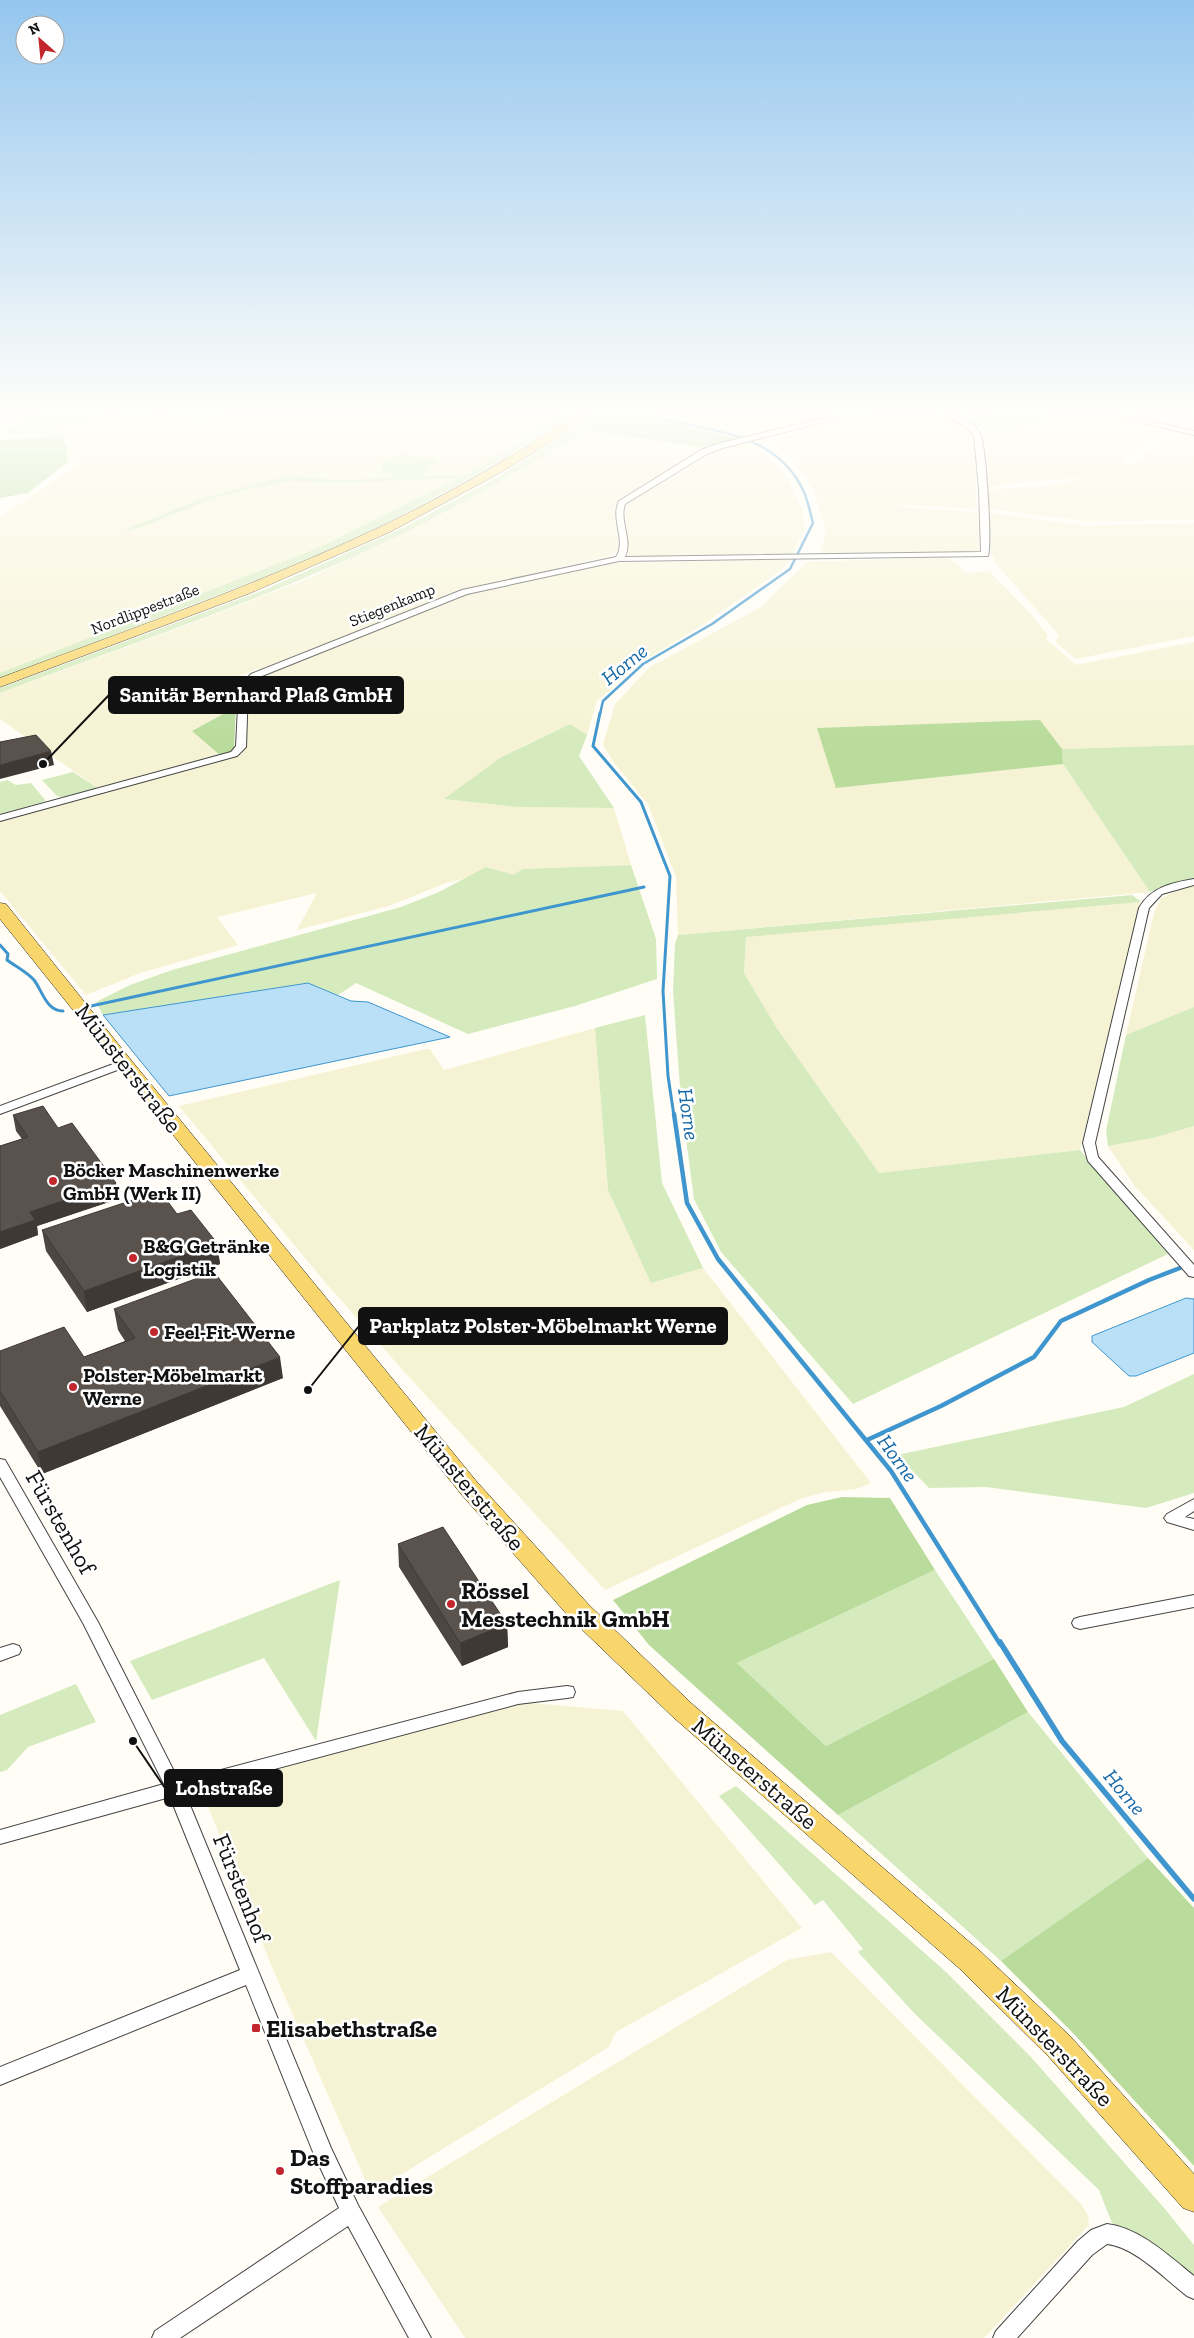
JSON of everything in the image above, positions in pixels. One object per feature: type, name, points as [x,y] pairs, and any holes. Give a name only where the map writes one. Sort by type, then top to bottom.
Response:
[{"type":"main road","name":"Nordlippestraße","points":[[0,683],[210,604],[349,546],[406,518]]},
{"type":"main road","name":"Münsterstraße","points":[[0,908],[124,1064],[469,1488],[574,1605],[625,1658],[682,1710],[970,1960],[1058,2046],[1194,2197]]},
{"type":"street","points":[[618,559],[624,549],[620,518]]},
{"type":"street","name":"Stiegenkamp","points":[[0,818],[234,754],[241,747],[244,687],[250,679],[465,592],[618,559],[805,558],[985,554],[984,518]]},
{"type":"street","points":[[1194,882],[1163,889],[1148,900],[1144,908],[1088,1143],[1092,1158],[1194,1273]]},
{"type":"street","points":[[0,1110],[124,1064]]},
{"type":"street","name":"Fürstenhof","points":[[0,1464],[90,1622],[175,1789],[323,2152],[351,2212],[394,2294],[421,2338]]},
{"type":"street","points":[[1194,1504],[1172,1518],[1194,1525]]},
{"type":"street","points":[[1080,1623],[1194,1602]]},
{"type":"street","points":[[0,1837],[518,1698],[567,1692]]},
{"type":"street","points":[[0,2076],[250,1975]]},
{"type":"street","points":[[162,2338],[351,2212]]},
{"type":"street","points":[[1003,2338],[1085,2248],[1096,2238],[1108,2234],[1128,2239],[1194,2290]]},
{"type":"shaded area","points":[[0,518],[154,518],[127,529],[129,531],[164,518],[378,518],[320,547],[0,673]]},
{"type":"shaded area","points":[[433,518],[615,518],[619,549],[609,556],[462,590],[262,668],[234,677],[236,707],[192,731],[222,757],[99,789],[0,719],[0,693],[193,623],[307,579]]},
{"type":"shaded area","points":[[626,518],[803,518],[804,531],[792,555],[629,557]]},
{"type":"shaded area","points":[[822,518],[977,518],[979,552],[820,555],[826,530]]},
{"type":"shaded area","points":[[991,518],[1028,518],[1086,526],[1194,523],[1194,636],[1075,659],[1056,642],[1059,635],[997,565],[991,552]]},
{"type":"shaded area","points":[[1061,518],[1194,518],[1194,520],[1084,521]]},
{"type":"shaded area","points":[[949,557],[967,573],[989,571],[1029,612],[1048,635],[1046,639],[1076,665],[1194,642],[1194,745],[1062,749],[1040,721],[836,788],[1063,764],[1150,892],[678,935],[676,877],[648,804],[615,764],[603,745],[615,704],[650,667],[761,607],[807,562]]},
{"type":"shaded area","points":[[790,560],[784,568],[704,624],[640,663],[597,701],[587,735],[570,724],[523,746],[445,799],[516,807],[614,808],[631,865],[522,869],[514,875],[486,867],[467,878],[446,883],[389,906],[297,930],[317,893],[217,917],[238,945],[140,973],[86,995],[0,891],[0,820],[239,756],[246,747],[248,692],[254,682],[265,674],[467,594],[602,563]]},
{"type":"shaded area","points":[[1194,886],[1194,1007],[1126,1035],[1154,913],[1161,898],[1181,889]]},
{"type":"shaded area","points":[[1141,902],[1080,1150],[879,1173],[776,1027],[744,973],[746,936]]},
{"type":"shaded area","points":[[595,1028],[608,1190],[651,1283],[703,1268],[871,1483],[856,1489],[821,1493],[800,1499],[605,1590],[408,1376],[324,1281],[179,1106],[426,1049],[430,1049],[444,1070]]},
{"type":"shaded area","points":[[1194,1126],[1194,1250],[1134,1185],[1108,1146],[1153,1138]]},
{"type":"shaded area","points":[[520,1702],[623,1711],[802,1928],[616,2032],[609,2047],[371,2193],[271,1965],[202,1791],[208,1786]]},
{"type":"shaded area","points":[[831,1952],[1081,2204],[1088,2216],[1089,2225],[984,2338],[465,2338],[378,2207],[787,1960]]},
{"type":"green space","points":[[153,518],[164,518],[129,531],[126,529]]},
{"type":"green space","points":[[378,518],[396,518],[303,562],[0,679],[0,673],[320,547]]},
{"type":"green space","points":[[421,518],[433,518],[364,552],[261,596],[0,693],[0,688],[264,590]]},
{"type":"green space","points":[[236,707],[234,747],[230,753],[222,757],[192,731]]},
{"type":"green space","points":[[1040,720],[1062,749],[1063,764],[836,788],[817,728]]},
{"type":"green space","points":[[570,724],[587,735],[579,756],[614,808],[516,807],[444,799],[500,758]]},
{"type":"green space","points":[[1194,745],[1194,879],[1162,886],[1150,892],[1063,764],[1062,749]]},
{"type":"green space","points":[[73,772],[99,789],[65,798],[57,796],[42,780]]},
{"type":"green space","points":[[7,780],[16,785],[31,783],[46,801],[0,815],[0,782]]},
{"type":"green space","points":[[631,865],[656,939],[657,979],[575,1006],[468,1034],[356,983],[338,995],[308,983],[103,1015],[96,1002],[130,985],[172,970],[401,907],[439,892],[486,867],[514,875],[522,869]]},
{"type":"green space","points":[[1132,895],[1141,902],[746,937],[744,973],[776,1027],[879,1173],[1080,1150],[1168,1254],[853,1404],[721,1252],[694,1199],[681,1101],[673,991],[675,944],[678,935]]},
{"type":"green space","points":[[1194,1007],[1194,1126],[1153,1138],[1108,1146],[1106,1131],[1126,1035]]},
{"type":"green space","points":[[645,1015],[662,1183],[703,1268],[651,1283],[608,1190],[595,1028]]},
{"type":"green space","points":[[1194,1374],[1194,1493],[1146,1508],[986,1487],[929,1488],[897,1455],[1124,1407]]},
{"type":"green space","points":[[842,1497],[890,1498],[935,1570],[737,1663],[826,1746],[994,1659],[1028,1712],[838,1815],[649,1645],[613,1600],[807,1505]]},
{"type":"green space","points":[[935,1570],[994,1659],[826,1746],[737,1663]]},
{"type":"green space","points":[[340,1580],[316,1741],[264,1658],[152,1700],[130,1661]]},
{"type":"green space","points":[[76,1684],[96,1722],[28,1747],[7,1770],[0,1772],[0,1715]]},
{"type":"green space","points":[[1028,1712],[1148,1858],[1001,1961],[838,1815]]},
{"type":"green space","points":[[736,1786],[946,1972],[1030,2056],[1165,2209],[1194,2245],[1194,2280],[1137,2237],[1112,2223],[1099,2190],[915,2014],[858,1952],[863,1949],[823,1900],[815,1905],[719,1796]]},
{"type":"green space","points":[[1148,1858],[1194,1908],[1194,2166],[1073,2033],[1001,1961]]},
{"type":"water","points":[[308,983],[351,1001],[368,1002],[450,1037],[169,1096],[103,1015]]},
{"type":"water","points":[[1186,1298],[1194,1299],[1194,1353],[1136,1376],[1129,1376],[1092,1342],[1092,1336]]},
{"type":"building","points":[[36,735],[51,751],[0,765],[0,742]]},
{"type":"building","name":"Böcker Maschinenwerke GmbH (Werk II)","points":[[43,1106],[58,1128],[72,1123],[116,1183],[30,1212],[35,1220],[0,1232],[0,1146],[28,1137],[13,1115]]},
{"type":"building","name":"B&G Getränke Logistik","points":[[160,1191],[177,1214],[191,1210],[217,1243],[84,1291],[42,1230]]},
{"type":"building","name":"Polster-Möbelmarkt Werne","points":[[214,1272],[280,1357],[38,1452],[0,1391],[0,1351],[64,1327],[84,1357],[135,1338],[114,1309]]},
{"type":"building","name":"Rössel Messtechnik GmbH","points":[[443,1527],[507,1624],[460,1643],[398,1544]]},
{"type":"waterway","name":"Horne","points":[[600,714],[603,701],[643,664],[712,624],[790,569],[813,523],[812,518]]},
{"type":"waterway","name":"Horne","points":[[600,713],[593,746],[641,802],[670,876],[663,991],[668,1076],[674,1116]]},
{"type":"waterway","points":[[91,1006],[644,887]]},
{"type":"waterway","points":[[0,945],[8,954],[7,960],[34,980],[48,1004],[52,1008],[63,1011]]},
{"type":"waterway","name":"Horne","points":[[674,1114],[687,1203],[718,1259],[891,1471],[1000,1644]]},
{"type":"waterway","points":[[867,1440],[941,1406],[1034,1357],[1061,1321],[1149,1280],[1180,1268]]},
{"type":"waterway","name":"Horne","points":[[1000,1642],[1062,1741],[1194,1899]]},
{"type":"place","name":"Sanitär Bernhard Plaß GmbH","points":[[43,764]]},
{"type":"place","name":"Böcker Maschinenwerke GmbH (Werk II)","points":[[53,1181]]},
{"type":"place","name":"B&G Getränke Logistik","points":[[133,1258]]},
{"type":"place","name":"Feel-Fit-Werne","points":[[154,1332]]},
{"type":"place","name":"Polster-Möbelmarkt Werne","points":[[73,1387]]},
{"type":"place","name":"Parkplatz Polster-Möbelmarkt Werne","points":[[308,1390]]},
{"type":"place","name":"Rössel Messtechnik GmbH","points":[[451,1604]]},
{"type":"place","name":"Lohstraße","points":[[133,1741]]},
{"type":"place","name":"Elisabethstraße","points":[[256,2028]]},
{"type":"place","name":"Das Stoffparadies","points":[[280,2171]]}]
